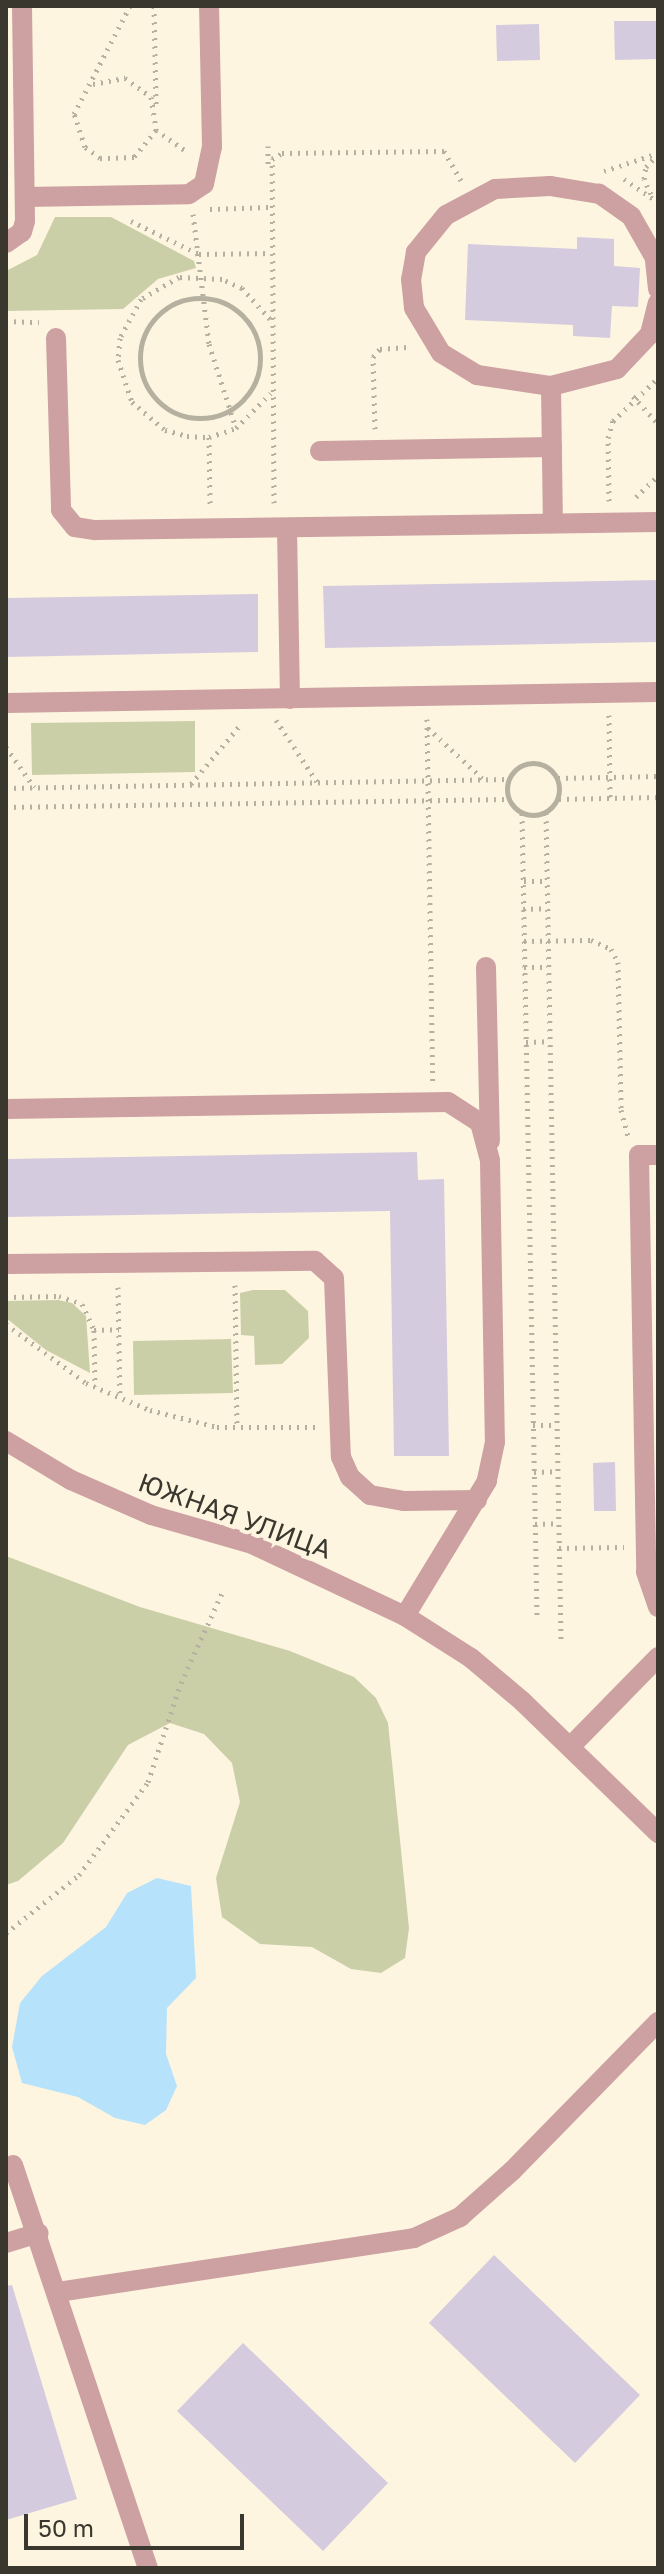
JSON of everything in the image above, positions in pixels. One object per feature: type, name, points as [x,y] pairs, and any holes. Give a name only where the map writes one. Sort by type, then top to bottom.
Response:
[{"type":"street","points":[[6,243],[22,232],[25,197],[22,6]]},
{"type":"street","points":[[25,197],[189,194],[204,184],[211,157],[209,6]]},
{"type":"street","points":[[658,289],[655,258],[631,216],[599,194],[550,186],[495,189],[469,199],[446,215],[416,252],[411,279],[414,308],[435,347],[477,375],[551,386],[611,371],[650,334],[658,303]]},
{"type":"street","points":[[56,338],[61,510],[75,527],[95,530],[658,522]]},
{"type":"street","points":[[551,386],[553,523]]},
{"type":"street","points":[[320,451],[552,447]]},
{"type":"street","points":[[280,528],[290,699]]},
{"type":"street","points":[[6,703],[658,692]]},
{"type":"street","points":[[405,1616],[477,1500],[495,1442],[486,967]]},
{"type":"street","points":[[6,1109],[434,1102],[466,1110],[480,1123],[490,1161]]},
{"type":"street","points":[[648,1155],[645,1547],[646,1572],[658,1607]]},
{"type":"street","points":[[6,1264],[304,1258],[327,1268],[334,1278],[341,1457],[350,1477],[370,1495],[404,1501],[477,1500]]},
{"type":"street","name":"ЮЖНАЯ УЛИЦА","points":[[6,1441],[71,1480],[151,1515],[252,1544],[405,1616],[471,1658],[570,1747],[658,1833]]},
{"type":"street","points":[[570,1747],[658,1657]]},
{"type":"street","points":[[58,2292],[414,2238],[460,2217],[512,2171],[657,2025]]},
{"type":"street","points":[[13,2165],[148,2568]]},
{"type":"street","points":[[6,2243],[38,2233]]},
{"type":"path","points":[[130,6],[93,84],[74,114],[85,147],[117,161],[148,146],[156,130],[154,6]]},
{"type":"path","points":[[93,84],[125,78],[140,85],[157,112]]},
{"type":"path","points":[[156,130],[178,148],[211,157]]},
{"type":"path","points":[[268,146],[272,392],[280,528]]},
{"type":"path","points":[[268,165],[282,153],[444,151],[469,199]]},
{"type":"path","points":[[603,171],[658,154]]},
{"type":"path","points":[[658,154],[646,167],[644,179],[658,201]]},
{"type":"path","points":[[236,428],[209,344],[192,209],[269,207]]},
{"type":"path","points":[[199,254],[270,253]]},
{"type":"path","points":[[271,320],[242,288],[201,275],[179,277],[141,299],[120,338],[118,360],[132,402],[147,418],[187,436],[209,437],[236,428],[272,392]]},
{"type":"path","points":[[203,298],[237,310],[258,343],[255,382],[229,411],[190,418],[171,411],[144,382],[139,363],[141,343],[162,310],[180,300],[203,298]]},
{"type":"path","points":[[375,450],[373,357],[386,348],[435,347]]},
{"type":"path","points":[[611,371],[658,424]]},
{"type":"path","points":[[609,522],[608,438],[619,412],[658,378]]},
{"type":"path","points":[[209,437],[211,529]]},
{"type":"path","points":[[608,693],[610,798]]},
{"type":"path","points":[[426,696],[434,1102]]},
{"type":"path","points":[[191,785],[263,699],[317,782]]},
{"type":"path","points":[[427,727],[483,779]]},
{"type":"path","points":[[6,747],[34,787]]},
{"type":"path","points":[[537,1615],[522,813],[509,799],[508,779],[518,767],[533,762],[548,766],[558,778],[559,799],[546,813],[546,881],[561,1641]]},
{"type":"path","points":[[558,778],[658,776]]},
{"type":"path","points":[[6,788],[508,779]]},
{"type":"path","points":[[559,799],[658,797]]},
{"type":"path","points":[[6,807],[509,799]]},
{"type":"path","points":[[522,813],[546,813]]},
{"type":"path","points":[[523,881],[546,881]]},
{"type":"path","points":[[523,909],[547,908]]},
{"type":"path","points":[[524,941],[602,943],[618,962],[622,1121],[648,1155]]},
{"type":"path","points":[[524,967],[548,967]]},
{"type":"path","points":[[526,1042],[550,1041]]},
{"type":"path","points":[[234,1260],[237,1428]]},
{"type":"path","points":[[117,1262],[120,1398]]},
{"type":"path","points":[[6,1297],[73,1298],[90,1314],[94,1330],[95,1386]]},
{"type":"path","points":[[6,1324],[28,1344],[95,1386],[150,1410],[237,1428],[287,1431],[339,1425]]},
{"type":"path","points":[[94,1330],[119,1329]]},
{"type":"path","points":[[533,1425],[556,1425]]},
{"type":"path","points":[[534,1472],[557,1471]]},
{"type":"path","points":[[535,1524],[558,1523]]},
{"type":"path","points":[[559,1548],[645,1547]]},
{"type":"path","points":[[6,1933],[79,1875],[148,1782],[181,1683],[222,1593]]},
{"type":"green space","points":[[55,217],[111,217],[194,261],[196,268],[158,279],[123,309],[6,311],[6,271],[37,255]]},
{"type":"green space","points":[[195,721],[195,772],[32,775],[31,723]]},
{"type":"green space","points":[[285,1290],[308,1311],[309,1338],[282,1364],[255,1365],[254,1336],[241,1335],[240,1293]]},
{"type":"green space","points":[[58,1300],[72,1303],[86,1316],[90,1373],[46,1350],[6,1318],[6,1301]]},
{"type":"green space","points":[[231,1339],[233,1393],[134,1395],[133,1341]]},
{"type":"green space","points":[[6,1556],[140,1607],[290,1651],[354,1677],[376,1698],[388,1723],[409,1928],[405,1958],[381,1973],[351,1969],[312,1947],[260,1944],[222,1917],[216,1878],[240,1802],[232,1763],[204,1734],[170,1723],[128,1745],[63,1843],[18,1881],[6,1885]]},
{"type":"water","points":[[157,1878],[191,1886],[196,1978],[167,2008],[166,2054],[177,2086],[166,2110],[145,2125],[115,2118],[78,2097],[22,2083],[12,2047],[20,2003],[42,1976],[106,1927],[127,1893]]},
{"type":"building","points":[[614,21],[658,21],[658,59],[615,60]]},
{"type":"building","points":[[539,24],[540,60],[497,61],[496,25]]},
{"type":"building","points":[[577,237],[614,239],[614,266],[640,268],[638,307],[612,306],[610,338],[573,336],[573,325],[465,320],[468,244],[577,249]]},
{"type":"building","points":[[658,580],[658,642],[325,648],[323,586]]},
{"type":"building","points":[[258,594],[258,652],[6,657],[6,598]]},
{"type":"building","points":[[417,1152],[418,1180],[444,1179],[449,1456],[394,1456],[390,1211],[6,1217],[6,1159]]},
{"type":"building","points":[[615,1462],[616,1511],[594,1511],[593,1463]]},
{"type":"building","points":[[494,2255],[640,2395],[575,2463],[429,2323]]},
{"type":"building","points":[[12,2285],[77,2499],[6,2520],[6,2286]]},
{"type":"building","points":[[243,2343],[388,2483],[323,2551],[177,2411]]}]
